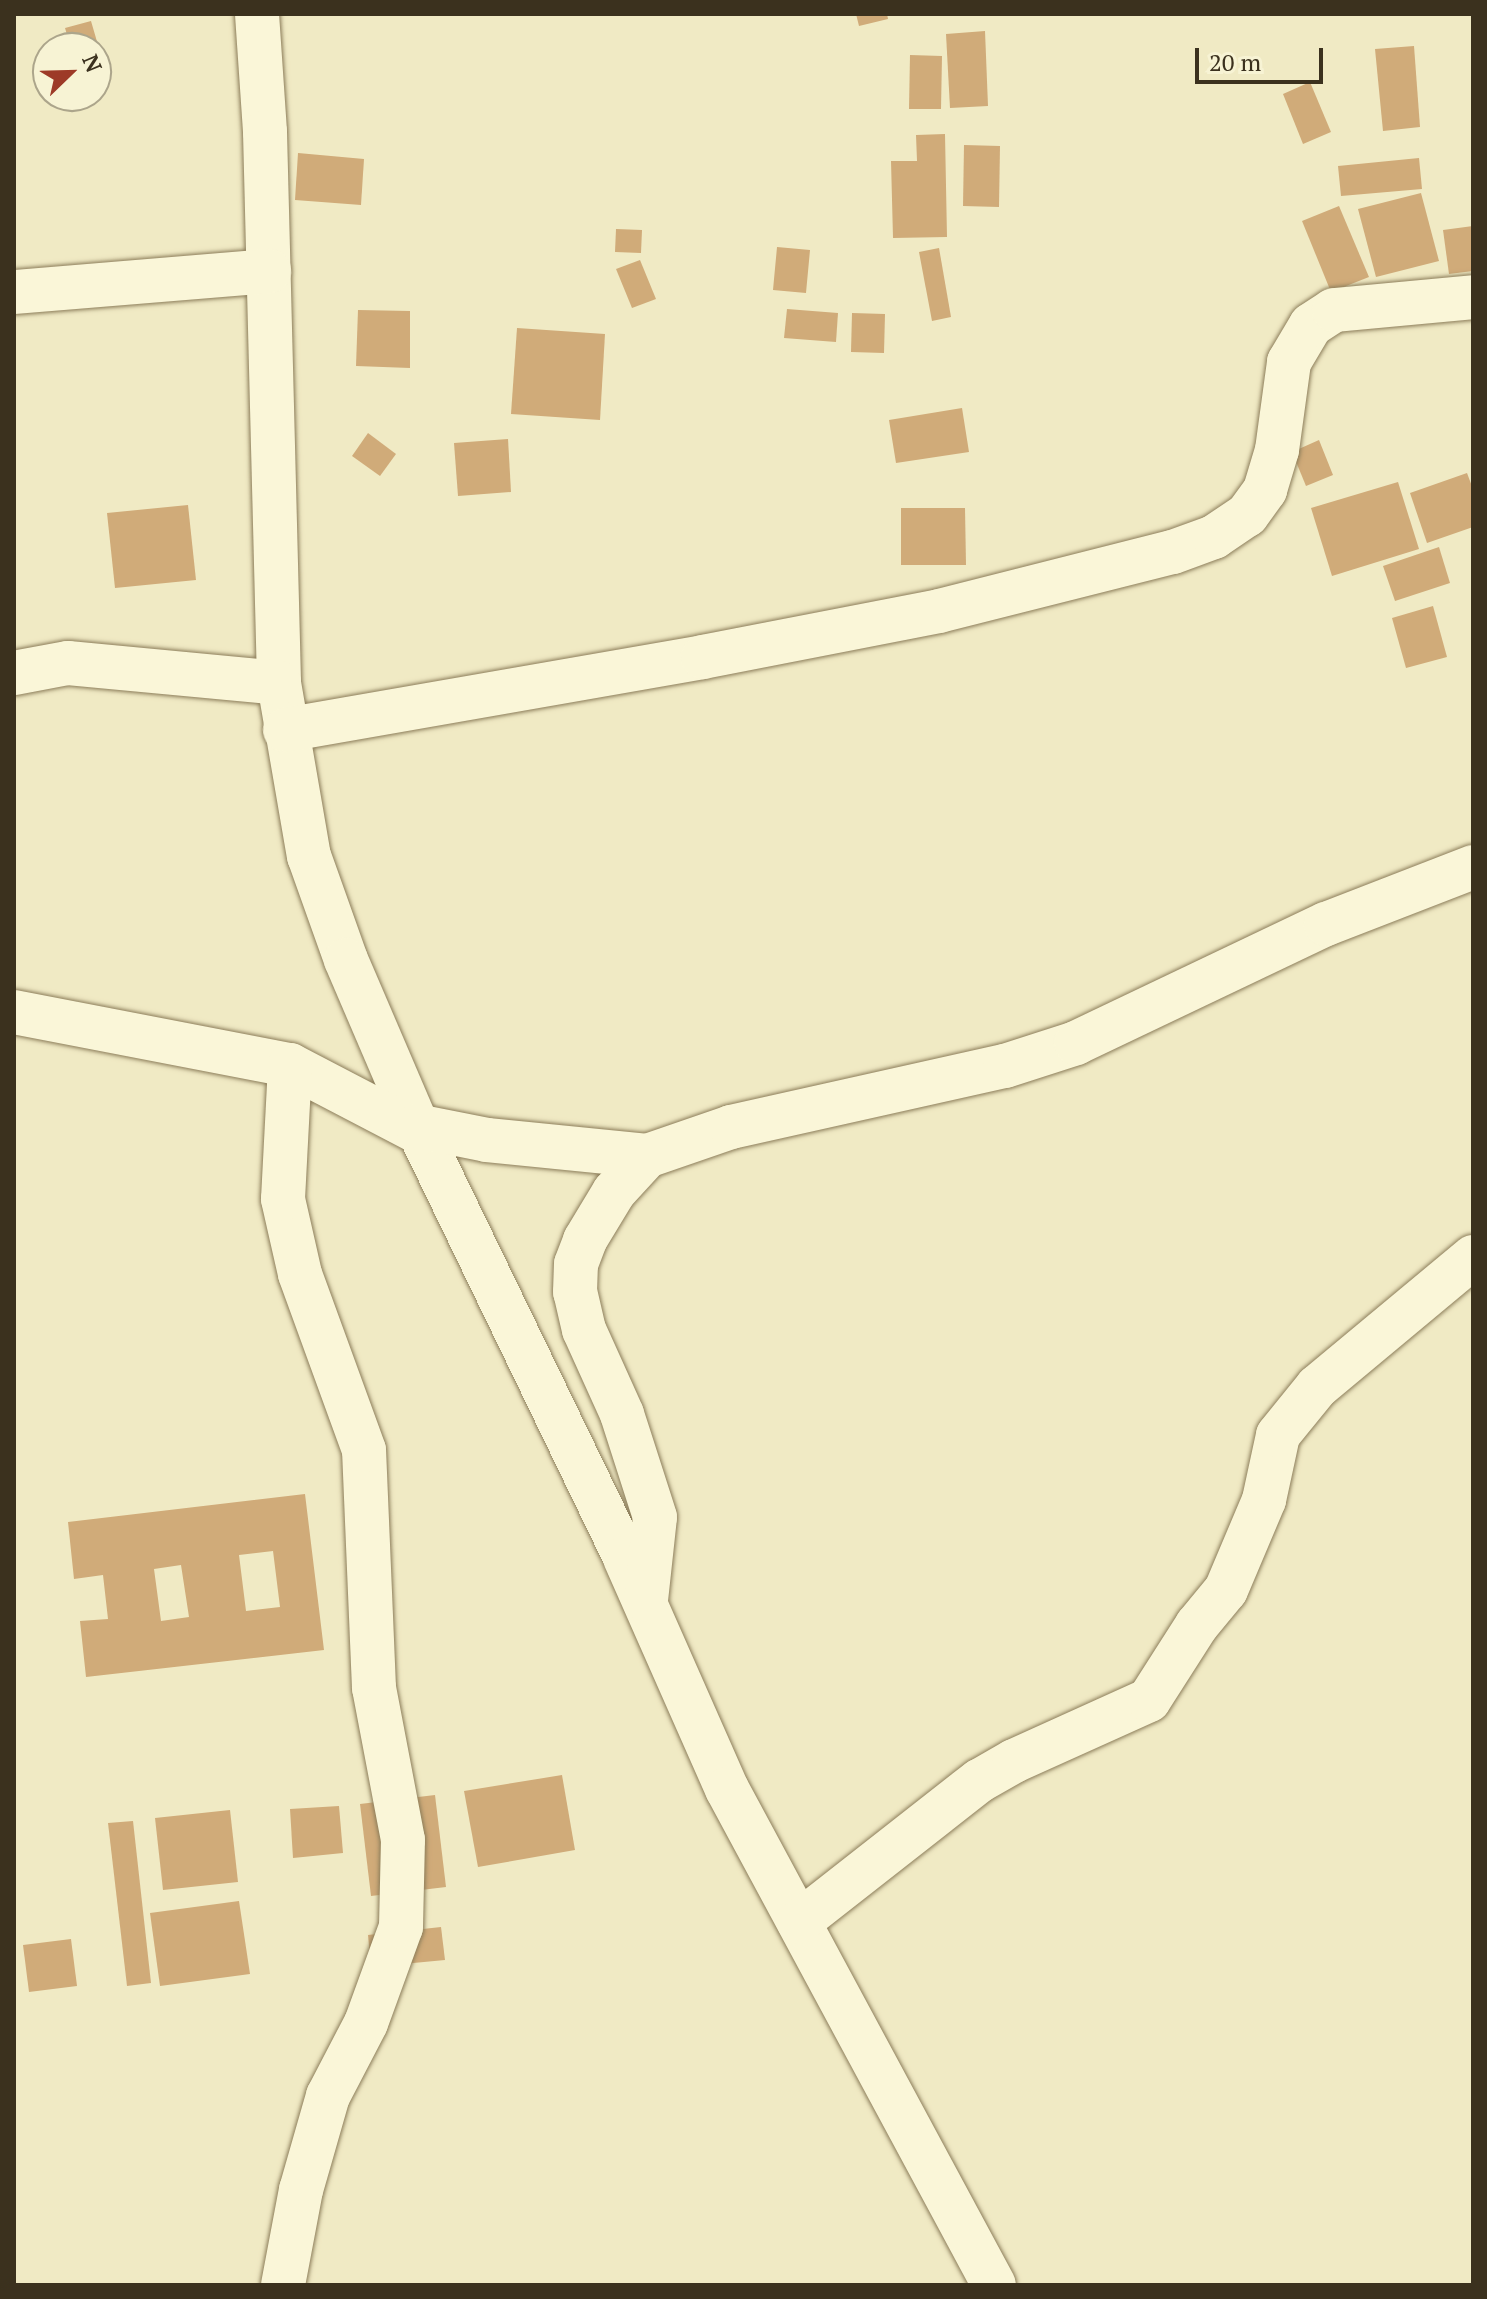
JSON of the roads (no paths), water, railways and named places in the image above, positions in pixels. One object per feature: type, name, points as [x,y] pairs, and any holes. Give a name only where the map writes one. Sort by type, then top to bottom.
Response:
[{"type":"street","points":[[257,14],[269,271],[279,683],[309,856],[346,960],[419,1130],[645,1603],[727,1789],[994,2285]]},
{"type":"street","points":[[14,292],[269,271]]},
{"type":"street","points":[[285,730],[939,611],[1173,552],[1214,537],[1247,515],[1265,490],[1277,450],[1289,362],[1311,325],[1334,310],[1473,297]]},
{"type":"street","points":[[14,673],[68,663],[279,683]]},
{"type":"street","points":[[14,1012],[290,1065],[419,1130],[501,1142],[647,1156],[731,1127],[1005,1066],[1076,1043],[1326,924],[1473,867]]},
{"type":"street","points":[[283,2285],[301,2190],[328,2096],[366,2023],[401,1927],[403,1840],[374,1688],[364,1450],[300,1274],[283,1199],[290,1065]]},
{"type":"street","points":[[645,1603],[655,1517],[622,1414],[584,1330],[575,1292],[576,1264],[585,1240],[614,1192],[647,1156]]},
{"type":"street","points":[[799,1922],[979,1781],[1014,1761],[1149,1700],[1197,1625],[1226,1590],[1264,1500],[1278,1435],[1317,1387],[1473,1257]]}]
